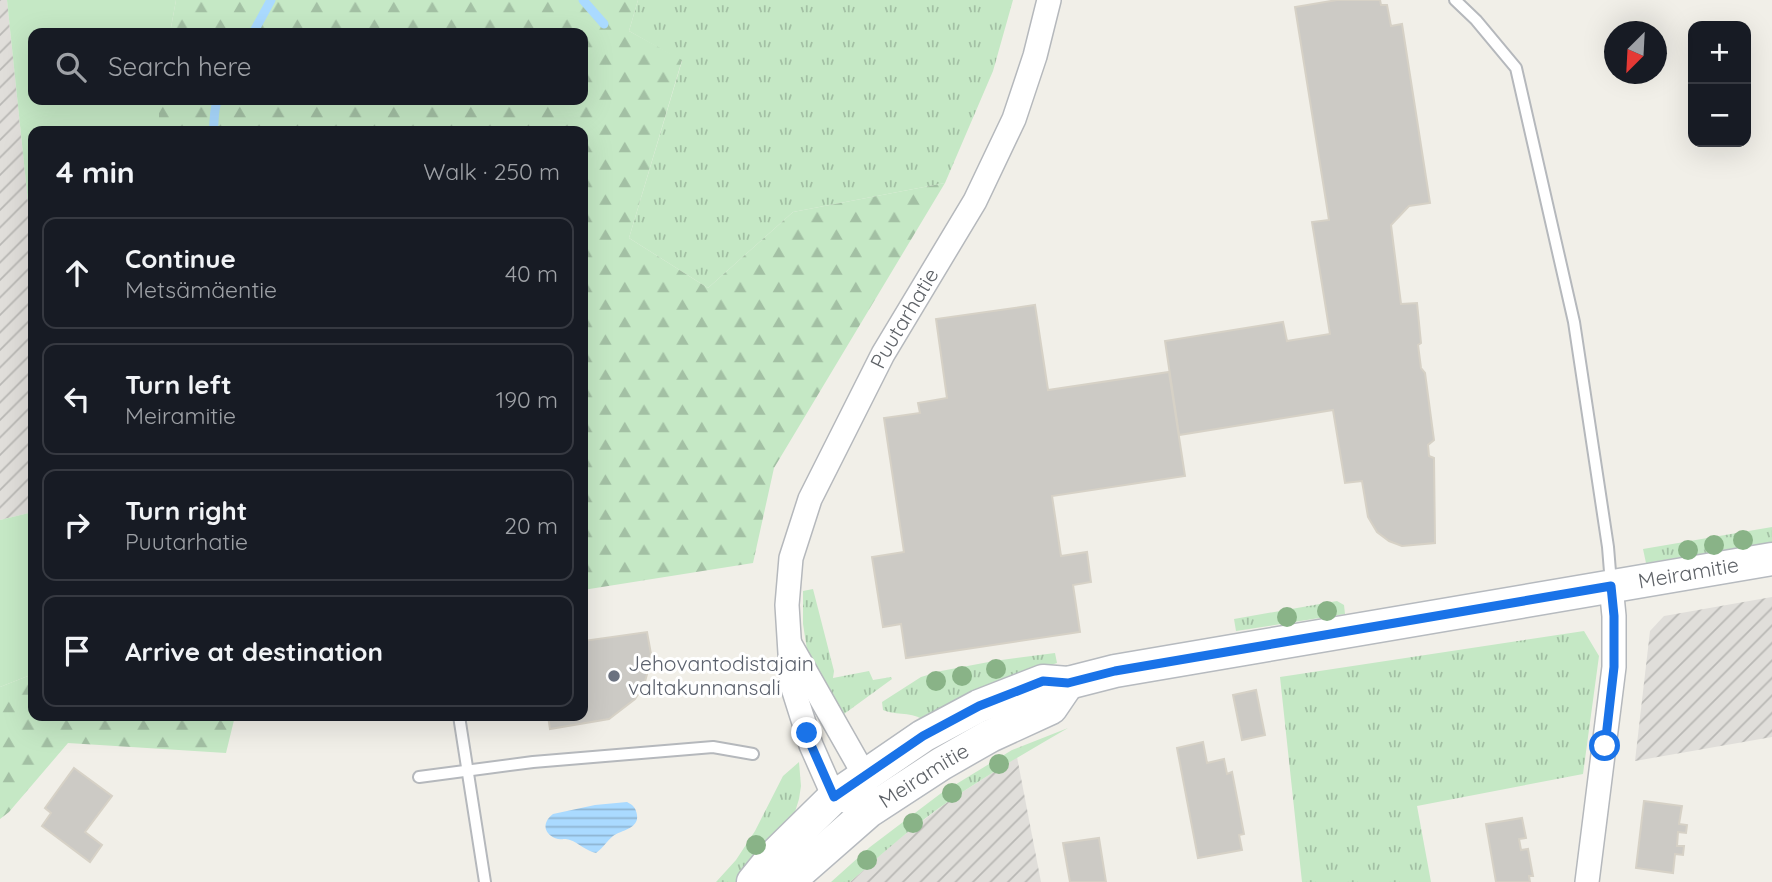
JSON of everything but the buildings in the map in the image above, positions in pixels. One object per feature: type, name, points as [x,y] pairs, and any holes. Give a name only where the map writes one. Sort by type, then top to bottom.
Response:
[{"type":"main road","name":"Meiramitie","points":[[753,882],[774,856],[834,797],[864,776],[923,736],[979,706],[1043,681],[1068,683],[1115,671],[1772,559]]},
{"type":"main road","name":"Meiramitie","points":[[788,882],[869,811],[970,747],[1051,708],[1068,683]]},
{"type":"street","name":"Puutarhatie","points":[[834,797],[811,745],[792,685],[786,605],[791,558],[810,499],[883,354],[975,201],[1014,119],[1035,56],[1049,0]]},
{"type":"street","points":[[1587,882],[1614,667],[1611,586]]},
{"type":"street","name":"Puutarhatie","points":[[790,644],[864,776],[869,811]]},
{"type":"street","points":[[834,797],[869,811]]},
{"type":"lane","points":[[1455,0],[1476,20],[1516,68],[1574,322],[1608,547],[1611,586]]},
{"type":"lane","points":[[460,721],[485,882]]},
{"type":"lane","points":[[419,777],[545,761],[713,747],[753,754]]},
{"type":"shaded area","points":[[0,0],[7,0],[28,202],[28,513],[0,520]]},
{"type":"shaded area","points":[[1772,597],[1772,737],[1635,761],[1650,631],[1664,616]]},
{"type":"shaded area","points":[[1017,757],[1041,882],[850,882],[895,842],[950,800]]},
{"type":"green space","points":[[7,0],[176,0],[171,28],[28,28],[28,105],[159,105],[159,126],[28,126],[28,202]]},
{"type":"green space","points":[[176,0],[638,0],[629,31],[682,60],[629,238],[708,288],[793,212],[945,183],[774,468],[753,563],[588,589],[588,126],[159,126],[159,105],[588,105],[588,28],[171,28]]},
{"type":"green space","points":[[638,0],[1013,0],[993,71],[945,183],[793,212],[708,288],[629,238],[682,61],[629,31]]},
{"type":"green space","points":[[28,513],[28,676],[0,687],[0,520]]},
{"type":"green space","points":[[1772,527],[1772,542],[1646,563],[1643,549]]},
{"type":"green space","points":[[813,589],[834,671],[833,678],[869,671],[873,680],[892,679],[844,714],[834,705],[808,656],[803,624],[803,591]]},
{"type":"green space","points":[[1337,601],[1344,605],[1345,614],[1236,631],[1234,619]]},
{"type":"green space","points":[[1584,631],[1599,656],[1583,774],[1417,806],[1431,882],[1302,882],[1280,677]]},
{"type":"green space","points":[[1055,653],[1057,663],[1021,675],[925,721],[915,716],[883,710],[882,702],[921,677],[994,661]]},
{"type":"green space","points":[[28,676],[28,721],[234,721],[226,753],[68,743],[0,819],[0,687]]},
{"type":"green space","points":[[1068,728],[938,809],[850,882],[831,882],[870,847],[940,794],[1012,750]]},
{"type":"green space","points":[[799,762],[801,786],[795,812],[737,882],[716,882],[736,860],[755,831],[783,776]]},
{"type":"water","points":[[627,802],[636,810],[637,820],[629,828],[613,836],[596,853],[570,840],[553,837],[547,832],[547,821],[553,814],[595,805]]},
{"type":"waterway","points":[[256,28],[271,0]]},
{"type":"waterway","points":[[583,0],[604,24]]},
{"type":"waterway","points":[[214,126],[217,105]]},
{"type":"place","name":"Jehovantodistajain valtakunnansali","points":[[614,676]]},
{"type":"route","points":[[807,733],[834,797],[923,736],[979,706],[1043,681],[1068,683],[1115,671],[1611,586],[1614,667],[1605,746]]}]
